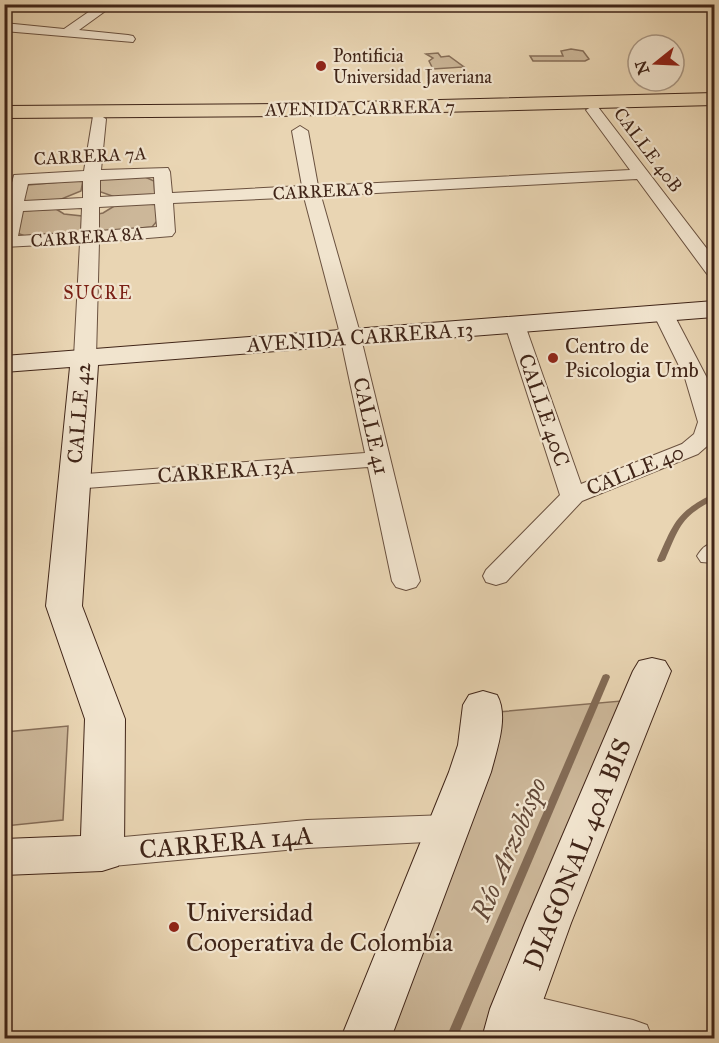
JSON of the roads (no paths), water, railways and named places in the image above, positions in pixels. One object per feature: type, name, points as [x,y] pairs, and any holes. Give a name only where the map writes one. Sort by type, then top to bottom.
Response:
[{"type":"main road","name":"AVENIDA CARRERA 7","points":[[4,112],[279,110],[714,99]]},
{"type":"main road","name":"AVENIDA CARRERA 7","points":[[4,120],[714,107]]},
{"type":"street","points":[[67,33],[109,4]]},
{"type":"street","points":[[4,27],[128,39]]},
{"type":"street","name":"CALLE 40B","points":[[593,110],[714,270]]},
{"type":"street","name":"CALLE 42","points":[[98,119],[90,202],[85,357],[64,606],[100,700],[106,729],[102,853]]},
{"type":"street","name":"CALLE 41","points":[[300,131],[311,191],[350,337],[406,581]]},
{"type":"street","name":"CARRERA 7A","points":[[10,207],[20,179],[92,175],[162,172],[164,199]]},
{"type":"street","name":"CARRERA 8","points":[[10,207],[642,174]]},
{"type":"street","name":"CARRERA 8A","points":[[10,207],[8,242],[166,232],[164,199]]},
{"type":"street","name":"AVENIDA CARRERA 13","points":[[4,363],[714,309]]},
{"type":"street","name":"CALLE 40","points":[[573,496],[690,448],[705,437],[709,422],[696,378],[663,314]]},
{"type":"street","name":"CALLE 40C","points":[[515,325],[573,496]]},
{"type":"street","name":"CARRERA 13A","points":[[73,482],[378,459]]},
{"type":"street","points":[[495,576],[573,496]]},
{"type":"street","name":"DIAGONAL 40A BIS","points":[[511,1024],[652,671]]},
{"type":"street","points":[[366,1038],[473,764],[478,746],[483,705]]},
{"type":"street","name":"CARRERA 14A","points":[[4,858],[102,853],[307,834],[447,828]]},
{"type":"street","points":[[511,1024],[633,1038]]},
{"type":"waterway","points":[[661,560],[675,529],[685,515],[714,497]]},
{"type":"waterway","name":"Río Arzobispo","points":[[451,1038],[606,677]]},
{"type":"place","name":"Pontificia Universidad Javeriana","points":[[321,66]]},
{"type":"place","name":"Centro de Psicologia Umb","points":[[553,358]]},
{"type":"place","name":"Universidad Cooperativa de Colombia","points":[[174,927]]},
{"type":"district","name":"SUCRE","points":[[98,293]]}]
